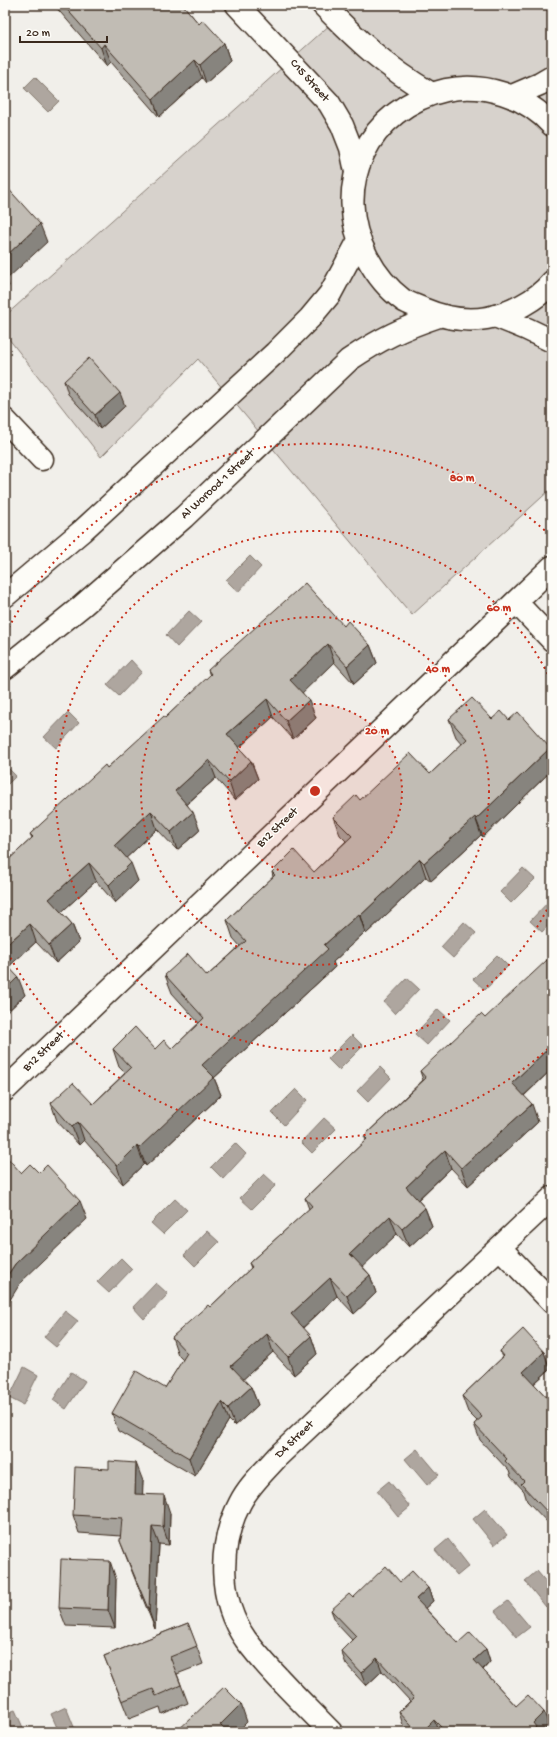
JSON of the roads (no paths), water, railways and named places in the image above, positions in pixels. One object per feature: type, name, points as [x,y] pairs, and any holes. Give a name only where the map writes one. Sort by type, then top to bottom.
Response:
[{"type":"street","name":"C15 Street","points":[[237,5],[330,104],[342,125],[351,148],[356,172]]},
{"type":"street","points":[[323,5],[357,40],[376,56],[403,77],[430,93]]},
{"type":"street","points":[[512,96],[552,77]]},
{"type":"street","points":[[552,125],[543,115],[512,96],[485,88],[457,87],[430,93],[397,111],[383,124],[366,149],[356,172],[352,195],[353,218],[358,242],[376,275],[404,301],[439,316],[476,320],[495,316],[523,305],[548,287],[552,282]]},
{"type":"street","points":[[5,596],[82,531],[285,343],[330,294],[358,242]]},
{"type":"street","name":"Al Worood 1 Street","points":[[5,668],[128,567],[184,517],[349,360],[377,342],[407,327],[439,316]]},
{"type":"street","points":[[495,316],[528,329],[552,341]]},
{"type":"street","points":[[5,420],[42,459]]},
{"type":"street","name":"B12 Street","points":[[5,1090],[552,567]]},
{"type":"street","points":[[516,602],[552,640]]},
{"type":"street","name":"D4 Street","points":[[331,1732],[246,1639],[233,1615],[226,1589],[224,1561],[228,1531],[240,1503],[258,1478],[273,1462],[552,1198]]},
{"type":"street","points":[[500,1248],[552,1302]]}]
